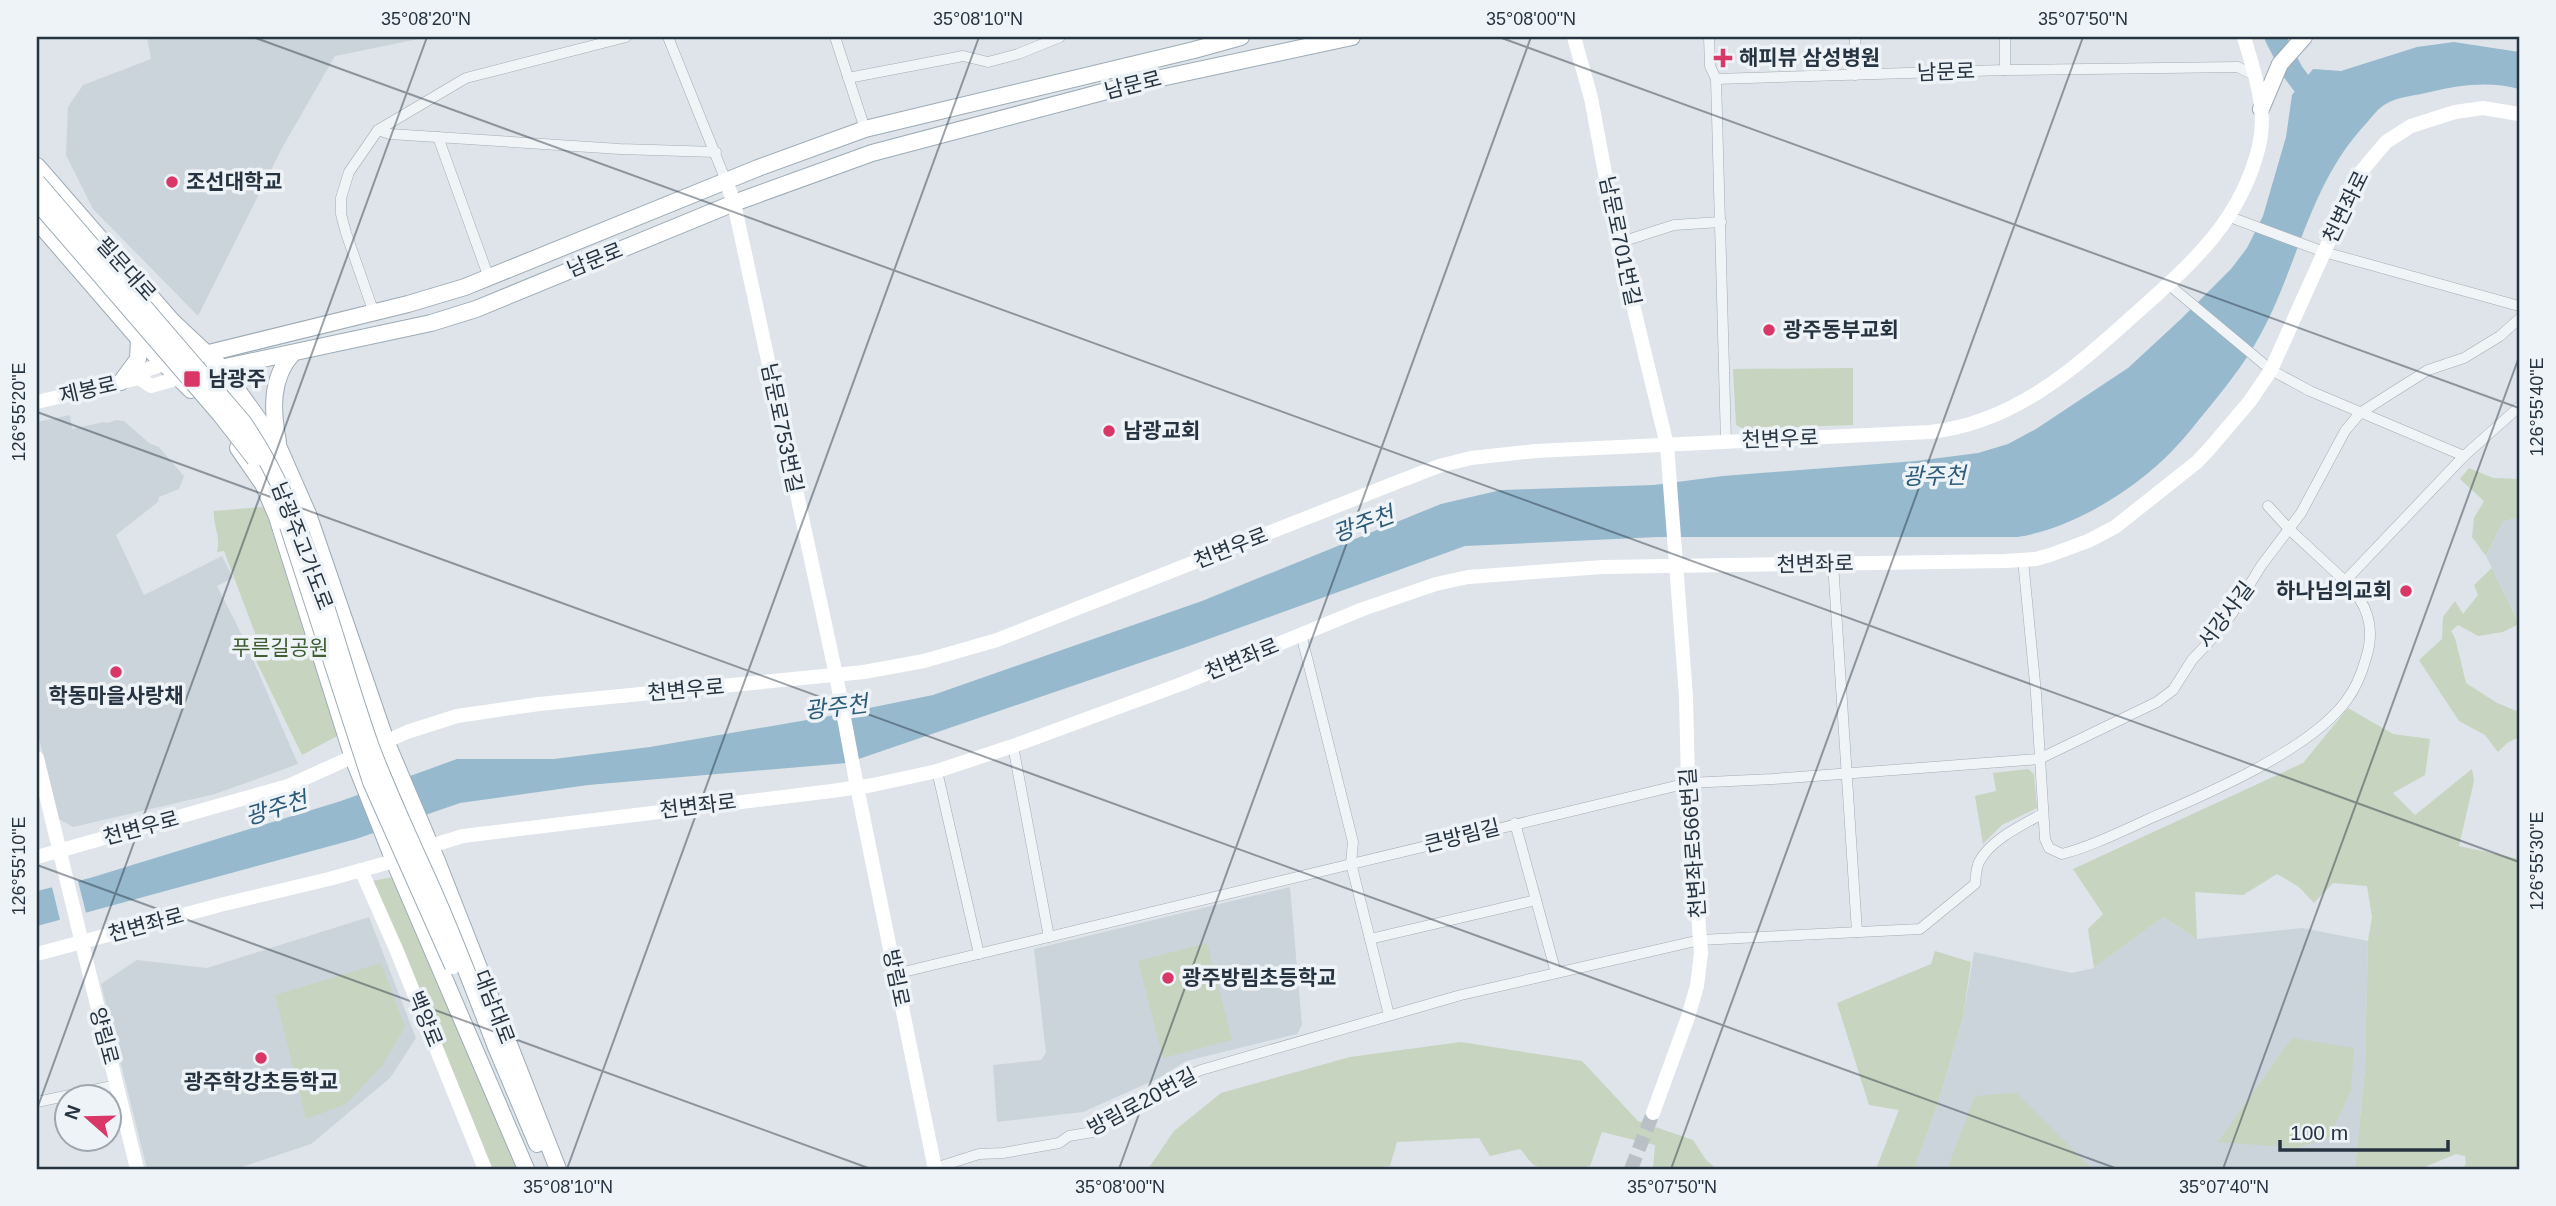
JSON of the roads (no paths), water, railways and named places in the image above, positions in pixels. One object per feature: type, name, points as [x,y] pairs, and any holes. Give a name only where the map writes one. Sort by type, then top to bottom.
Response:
[{"type":"main road","name":"남문로","points":[[164,364],[374,313],[465,287],[726,181],[865,129],[1192,46],[1241,37]]},
{"type":"main road","name":"남문로","points":[[179,378],[431,323],[476,309],[734,203],[872,153],[1169,76],[1352,37]]},
{"type":"main road","points":[[2262,109],[2276,73],[2299,41]]},
{"type":"main road","points":[[1169,76],[1166,73],[1167,68],[1181,63],[1192,46]]},
{"type":"main road","name":"필문대로","points":[[37,166],[172,321],[220,367]]},
{"type":"main road","name":"남광주고가도로","points":[[37,183],[243,422],[269,461],[292,509],[308,553],[364,727],[384,780],[434,892],[491,1048]]},
{"type":"main road","name":"남광주고가도로","points":[[37,202],[220,414],[264,473],[288,527],[371,782],[491,1048]]},
{"type":"main road","name":"필문대로","points":[[37,221],[139,340],[164,364]]},
{"type":"main road","points":[[121,382],[138,359],[139,340]]},
{"type":"main road","points":[[279,448],[273,418],[275,387],[285,361],[293,353]]},
{"type":"main road","points":[[164,364],[229,435],[263,484],[277,517],[353,758]]},
{"type":"main road","points":[[220,367],[279,448],[308,514],[386,741]]},
{"type":"main road","name":"대남대로","points":[[386,741],[558,1169]]},
{"type":"main road","name":"대남대로","points":[[353,758],[394,861],[526,1169]]},
{"type":"main road","name":"대남대로","points":[[491,1048],[536,1169]]},
{"type":"main road","name":"대남대로","points":[[491,1048],[548,1169]]},
{"type":"street","points":[[374,313],[346,233],[341,214],[341,198],[349,172],[378,130],[466,78],[626,37]]},
{"type":"street","points":[[668,37],[726,181]]},
{"type":"street","points":[[835,37],[865,129]]},
{"type":"street","points":[[848,78],[963,56],[988,62],[1018,54],[1060,37]]},
{"type":"street","name":"남문로701번길","points":[[1574,37],[1591,98],[1618,243],[1667,445],[1675,565]]},
{"type":"street","points":[[1709,37],[1710,66],[1716,79],[1726,441]]},
{"type":"street","points":[[1854,75],[1855,37]]},
{"type":"street","name":"남문로","points":[[1716,79],[2005,70],[2005,37]]},
{"type":"street","name":"천변우로","points":[[37,856],[288,786],[432,723],[495,710],[836,675],[924,661],[997,640],[1395,483],[1459,461],[1536,452],[1930,432],[1986,420],[2053,384],[2087,357],[2168,285],[2208,245],[2230,217],[2253,167],[2260,144],[2262,109],[2244,37]]},
{"type":"street","points":[[2005,70],[2238,67],[2255,76]]},
{"type":"street","name":"천변좌로","points":[[37,954],[361,870],[394,861],[430,846],[485,832],[857,787],[937,771],[1184,683],[1301,634],[1436,583],[1468,577],[1545,570],[2036,559],[2088,541],[2115,527],[2197,462],[2250,401],[2360,173],[2377,150],[2398,133],[2426,120],[2473,108],[2519,114]]},
{"type":"street","points":[[378,130],[390,134],[620,149],[716,152]]},
{"type":"street","points":[[438,137],[489,278]]},
{"type":"street","name":"남문로753번길","points":[[726,181],[734,203],[836,675],[857,787]]},
{"type":"street","points":[[2230,217],[2324,252]]},
{"type":"street","points":[[1618,243],[1674,225],[1721,222]]},
{"type":"street","name":"천변좌로","points":[[2324,252],[2519,306]]},
{"type":"street","points":[[2168,285],[2267,367],[2310,391],[2464,456]]},
{"type":"street","points":[[2360,413],[2428,370],[2464,358],[2500,336],[2519,319]]},
{"type":"street","name":"제봉로","points":[[37,402],[139,378],[148,369],[164,364]]},
{"type":"street","name":"제봉로","points":[[139,378],[151,386],[179,378]]},
{"type":"street","points":[[2345,581],[2464,456],[2519,407]]},
{"type":"street","name":"서강사길","points":[[2039,759],[2168,696],[2192,660],[2220,630],[2261,566],[2301,513],[2345,431],[2360,413]]},
{"type":"street","points":[[2023,560],[2035,679],[2045,838],[2049,848],[2062,854],[2208,793],[2253,770],[2313,732],[2345,703],[2359,680],[2368,652],[2371,629],[2361,598],[2289,530],[2268,506]]},
{"type":"street","points":[[1833,563],[1857,932]]},
{"type":"street","name":"천변좌로566번길","points":[[1653,1113],[1681,1040],[1697,986],[1700,940],[1688,783],[1686,696],[1675,565]]},
{"type":"street","points":[[1301,634],[1353,842],[1351,863],[1389,1015]]},
{"type":"street","points":[[1013,746],[1049,937]]},
{"type":"street","points":[[37,758],[60,850]]},
{"type":"street","name":"큰방림길","points":[[895,974],[1515,822],[1688,783],[2039,759]]},
{"type":"street","points":[[937,771],[979,954]]},
{"type":"street","name":"방림로","points":[[857,787],[935,1169]]},
{"type":"street","name":"방림로20번길","points":[[935,1169],[979,1154],[1003,1153],[1059,1143],[1069,1136],[1093,1132],[1178,1080],[1200,1070],[1461,995],[1700,940],[1920,929],[1975,884],[1978,864],[1984,854],[2006,833],[2042,814]]},
{"type":"street","points":[[1515,822],[1556,973]]},
{"type":"street","name":"양림로","points":[[60,850],[117,1084]]},
{"type":"street","name":"백양로","points":[[361,870],[406,973],[485,1169]]},
{"type":"street","points":[[1370,939],[1536,900]]},
{"type":"street","name":"양림로","points":[[122,1106],[137,1169]]},
{"type":"water","name":"광주천","points":[[2454,42],[2519,52],[2519,89],[2486,85],[2452,87],[2401,98],[2378,110],[2345,150],[2331,173],[2318,197],[2267,322],[2224,389],[2158,465],[2121,493],[2081,517],[2059,526],[2017,537],[1658,537],[1465,546],[1192,645],[847,763],[588,785],[460,803],[356,839],[37,926],[37,891],[90,878],[341,801],[457,759],[554,759],[650,747],[933,695],[1202,601],[1441,504],[1501,490],[1654,485],[1723,476],[1916,461],[1978,453],[2008,444],[2036,429],[2128,368],[2231,269],[2247,248],[2263,216],[2286,137],[2292,95],[2313,69],[2341,71],[2417,47]]},
{"type":"waterway","points":[[2275,37],[2293,72],[2311,96],[2312,108]]},
{"type":"tunnel","points":[[1631,1169],[1653,1113]]},
{"type":"place","name":"해피뷰 삼성병원","points":[[1723,58]]},
{"type":"place","name":"조선대학교","points":[[172,182]]},
{"type":"place","name":"광주동부교회","points":[[1769,330]]},
{"type":"place","name":"남광주","points":[[192,379]]},
{"type":"place","name":"남광교회","points":[[1109,431]]},
{"type":"place","name":"하나님의교회","points":[[2406,591]]},
{"type":"place","name":"학동마을사랑채","points":[[116,672]]},
{"type":"place","name":"광주방림초등학교","points":[[1168,978]]},
{"type":"place","name":"광주학강초등학교","points":[[261,1058]]},
{"type":"park label","name":"푸른길공원","points":[[280,648]]}]
